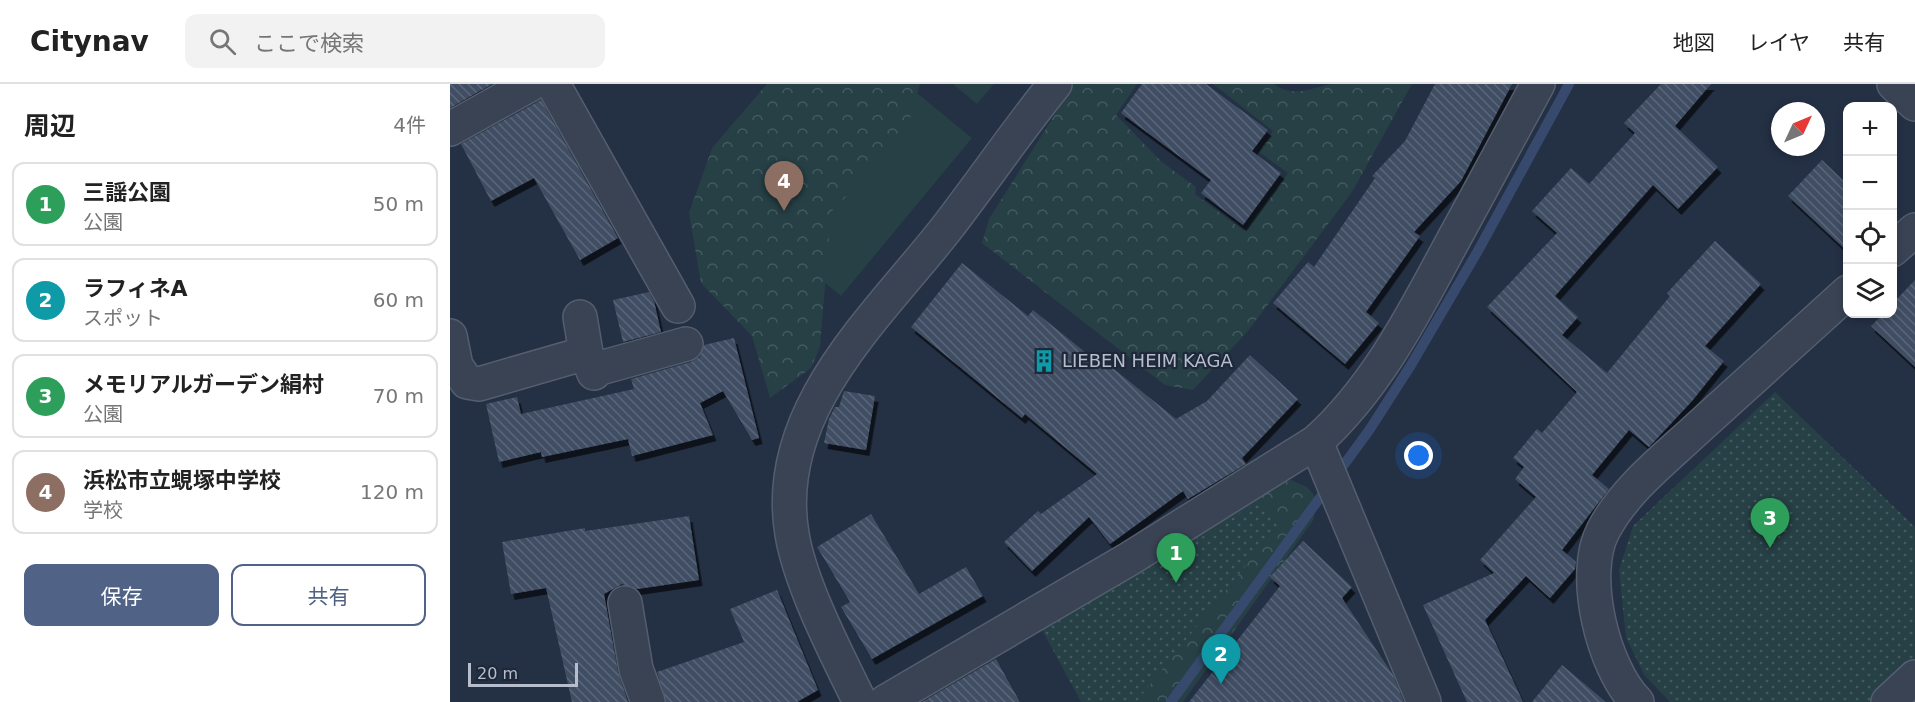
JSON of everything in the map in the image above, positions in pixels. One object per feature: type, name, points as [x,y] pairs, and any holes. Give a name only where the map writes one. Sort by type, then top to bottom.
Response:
[{"type":"street","points":[[450,129],[531,84]]},
{"type":"street","points":[[552,84],[678,306]]},
{"type":"street","points":[[860,702],[798,563],[791,533],[790,493],[793,461],[801,432],[837,365],[1055,84]]},
{"type":"street","points":[[1424,702],[1326,466],[1338,422],[1369,383],[1411,319],[1538,84]]},
{"type":"street","points":[[1894,84],[1915,104]]},
{"type":"street","points":[[1897,246],[1915,230]]},
{"type":"street","points":[[1637,702],[1627,692],[1614,668],[1598,616],[1595,563],[1602,532],[1620,505],[1660,463],[1843,297]]},
{"type":"street","points":[[580,317],[593,370]]},
{"type":"street","points":[[450,336],[456,366],[467,382],[479,384],[593,370],[687,344]]},
{"type":"street","points":[[885,702],[1129,559],[1326,466]]},
{"type":"street","points":[[625,603],[636,669],[648,702]]},
{"type":"street","points":[[1888,702],[1915,677]]},
{"type":"green space","points":[[767,84],[920,84],[908,126],[882,160],[831,212],[820,347],[811,368],[770,398],[752,336],[701,283],[689,213],[712,148]]},
{"type":"green space","points":[[906,84],[972,138],[841,296],[749,220]]},
{"type":"green space","points":[[953,84],[994,84],[977,104]]},
{"type":"green space","points":[[1074,84],[1137,84],[1116,115],[1162,162],[1196,187],[1195,194],[1244,231],[1288,173],[1259,152],[1273,131],[1213,84],[1274,84],[1289,91],[1303,91],[1332,84],[1412,84],[1352,192],[1248,331],[1193,390],[1165,385],[982,243],[989,219]]},
{"type":"green space","points":[[1775,392],[1915,527],[1915,658],[1870,702],[1670,702],[1644,675],[1626,637],[1619,570],[1633,526]]},
{"type":"green space","points":[[1291,480],[1307,487],[1314,495],[1314,519],[1183,702],[1081,702],[1091,604],[1261,488]]},
{"type":"green space","points":[[1258,502],[1279,524],[1136,702],[1081,702],[1040,626],[1197,540]]},
{"type":"building","points":[[450,84],[492,84],[450,108]]},
{"type":"building","points":[[1142,84],[1206,84],[1268,130],[1252,151],[1281,173],[1243,225],[1201,193],[1211,180],[1121,113]]},
{"type":"building","points":[[1435,84],[1512,84],[1461,181],[1414,232],[1420,236],[1366,312],[1379,323],[1345,364],[1273,303],[1308,262],[1314,267],[1375,178],[1372,176],[1405,141]]},
{"type":"building","points":[[1661,84],[1711,84],[1675,126],[1718,167],[1678,209],[1653,185],[1555,296],[1578,317],[1562,335],[1607,373],[1670,296],[1667,293],[1715,241],[1761,284],[1705,346],[1724,361],[1692,401],[1649,447],[1629,430],[1592,475],[1609,489],[1562,550],[1576,562],[1575,569],[1550,598],[1526,576],[1485,620],[1523,702],[1467,702],[1423,605],[1494,573],[1480,560],[1536,497],[1515,479],[1524,467],[1513,458],[1537,429],[1542,433],[1577,392],[1487,307],[1557,233],[1532,211],[1571,168],[1589,184],[1635,133],[1624,123]]},
{"type":"building","points":[[541,100],[618,238],[580,260],[534,178],[491,201],[461,144]]},
{"type":"building","points":[[1822,160],[1843,180],[1843,247],[1788,196]]},
{"type":"building","points":[[962,263],[1028,316],[1033,310],[1091,357],[1094,353],[1176,419],[1207,401],[1250,355],[1298,399],[1242,458],[1246,464],[1188,499],[1183,491],[1110,544],[1089,517],[1032,571],[1004,542],[1038,511],[1041,514],[1097,474],[1025,414],[1022,418],[911,327]]},
{"type":"building","points":[[1915,280],[1915,367],[1871,326],[1879,318],[1897,318],[1897,299]]},
{"type":"building","points":[[649,292],[654,301],[661,332],[623,342],[613,300]]},
{"type":"building","points":[[734,338],[759,438],[752,440],[723,391],[700,403],[713,435],[632,456],[628,439],[542,457],[541,452],[499,462],[486,404],[517,397],[521,414],[634,389],[631,379],[691,362],[700,357],[704,345]]},
{"type":"building","points":[[844,391],[875,396],[866,450],[824,443],[829,419],[835,407],[839,407]]},
{"type":"building","points":[[871,514],[919,594],[966,567],[983,596],[872,659],[841,607],[850,602],[817,547]]},
{"type":"building","points":[[689,516],[699,580],[637,589],[622,584],[604,594],[618,672],[628,702],[572,702],[546,588],[511,594],[502,542],[585,528],[585,531]]},
{"type":"building","points":[[1303,541],[1352,587],[1342,598],[1393,675],[1404,702],[1189,702],[1280,586],[1270,577]]},
{"type":"building","points":[[777,590],[818,690],[797,702],[666,702],[657,672],[744,642],[730,609]]},
{"type":"building","points":[[996,659],[1020,702],[922,702]]},
{"type":"building","points":[[1562,665],[1606,702],[1532,702]]},
{"type":"waterway","points":[[1171,702],[1370,429],[1411,365],[1479,249],[1569,84]]},
{"type":"place","name":"浜松市立蜆塚中学校","points":[[784,211]]},
{"type":"place","name":"LIEBEN HEIM KAGA","points":[[1044,361]]},
{"type":"place","name":"メモリアルガーデン絹村","points":[[1770,548]]},
{"type":"place","name":"三謡公園","points":[[1176,583]]},
{"type":"place","name":"ラフィネA","points":[[1221,684]]}]
